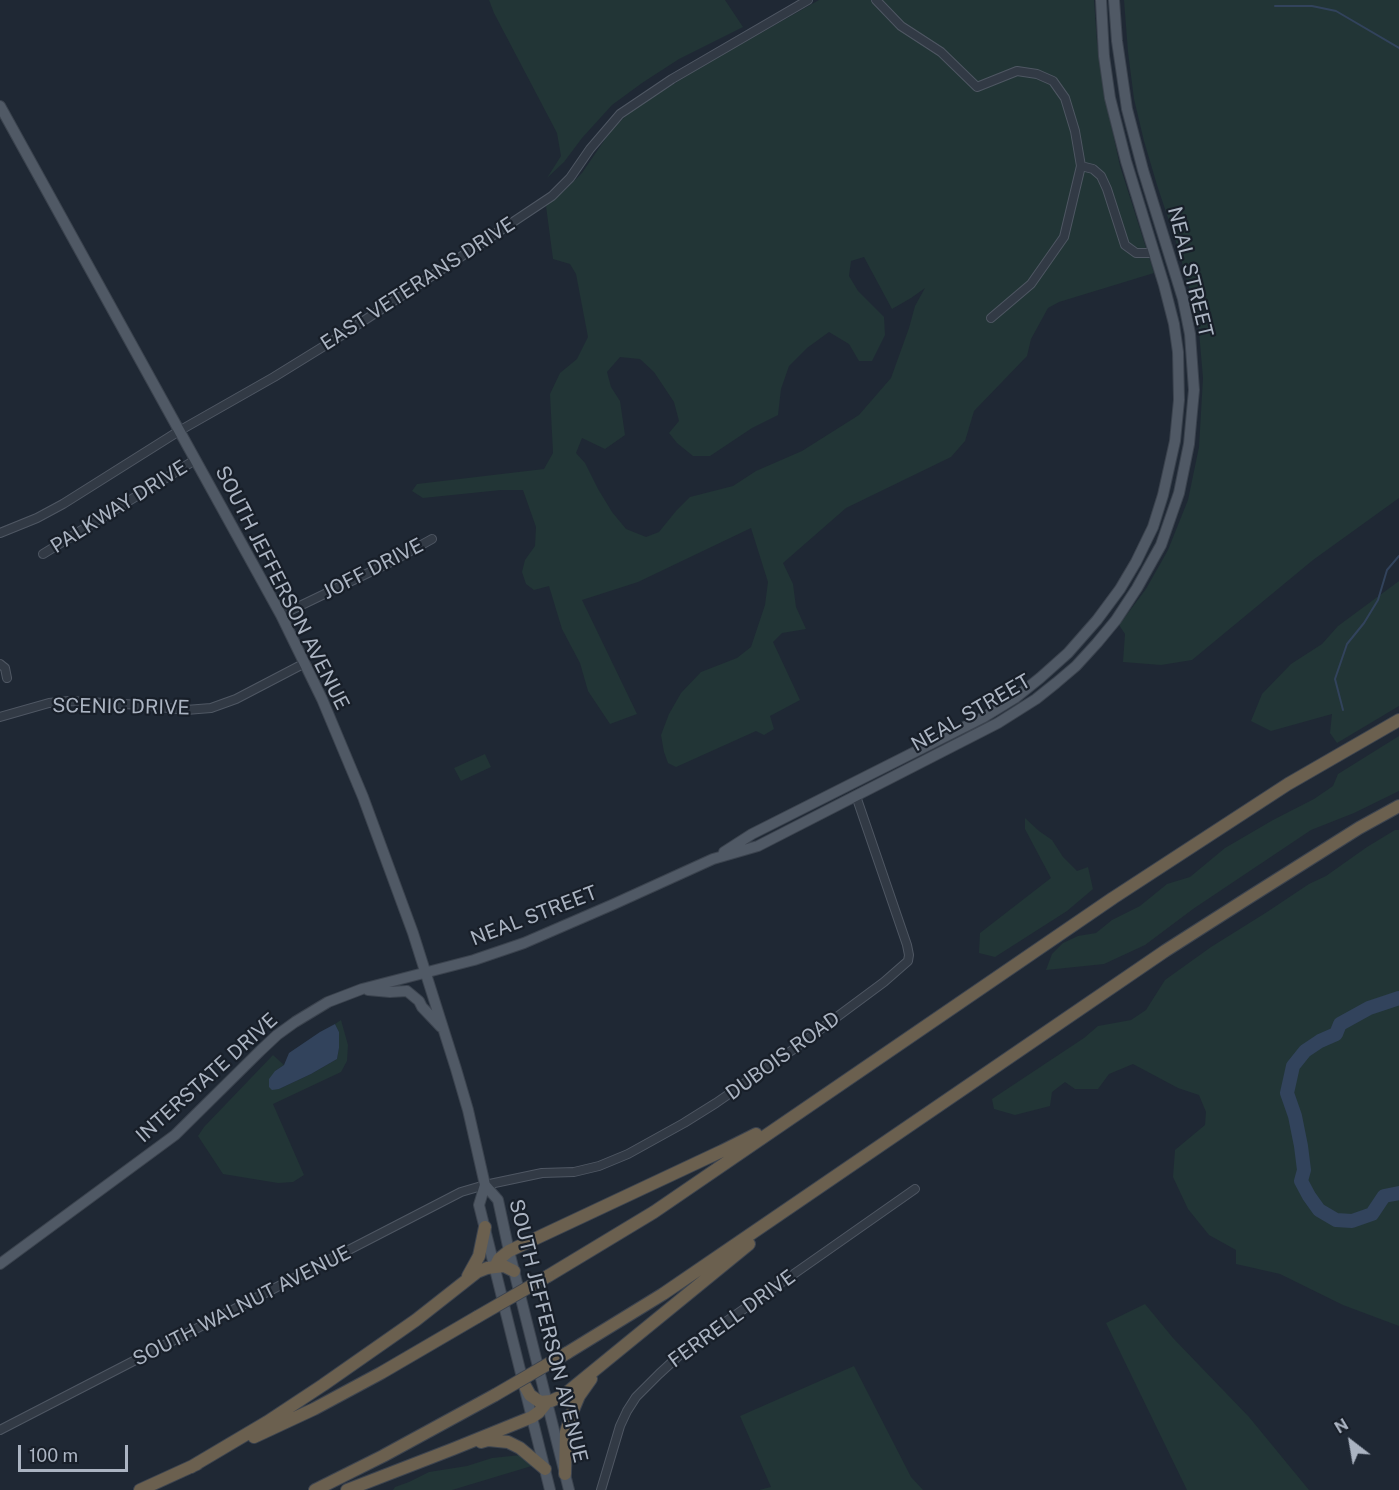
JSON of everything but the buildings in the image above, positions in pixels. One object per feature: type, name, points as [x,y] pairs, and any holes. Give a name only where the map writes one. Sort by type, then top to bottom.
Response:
[{"type":"highway","points":[[140,1490],[314,1409],[381,1373],[654,1212],[1153,872],[1288,784],[1399,720]]},
{"type":"highway","points":[[315,1490],[495,1395],[663,1294],[1165,951],[1359,828],[1399,806]]},
{"type":"highway","points":[[495,1267],[499,1259],[509,1251],[722,1151],[804,1108]]},
{"type":"highway","points":[[525,1386],[533,1398],[540,1402],[558,1398],[570,1390],[824,1185]]},
{"type":"highway","points":[[463,1284],[479,1256],[485,1227]]},
{"type":"highway","points":[[190,1467],[267,1422],[323,1385],[416,1320],[481,1270],[504,1266],[514,1272]]},
{"type":"highway","points":[[565,1474],[566,1432],[571,1415],[579,1396],[614,1354]]},
{"type":"highway","points":[[347,1490],[532,1417],[540,1412],[547,1402]]},
{"type":"highway","points":[[453,1449],[488,1440],[508,1442],[520,1448],[545,1469]]},
{"type":"main road","name":"NEAL STREET","points":[[426,972],[474,960],[524,943],[713,859],[752,834],[984,717],[1015,698],[1068,653],[1097,621],[1120,589],[1153,526],[1163,495],[1174,452],[1179,378],[1174,324],[1110,98],[1104,56],[1101,0]]},
{"type":"main road","name":"NEAL STREET","points":[[713,859],[758,846],[998,723],[1036,699],[1076,666],[1116,620],[1161,545],[1179,493],[1192,421],[1194,390],[1190,334],[1180,290],[1127,109],[1117,41],[1114,0]]},
{"type":"main road","name":"SOUTH JEFFERSON AVENUE","points":[[0,106],[281,615],[342,745],[405,910],[426,972],[468,1110],[485,1185],[498,1200],[514,1272],[570,1490]]},
{"type":"main road","name":"INTERSTATE DRIVE","points":[[0,1264],[176,1135],[260,1051],[295,1022],[328,1002],[362,989],[426,972]]},
{"type":"main road","points":[[362,989],[407,991],[444,1031]]},
{"type":"main road","name":"SOUTH JEFFERSON AVENUE","points":[[485,1185],[479,1205],[550,1490]]},
{"type":"street","name":"EAST VETERANS DRIVE","points":[[0,533],[37,518],[63,504],[179,431],[336,339],[552,196],[620,114],[672,79],[808,0]]},
{"type":"street","points":[[876,0],[901,26],[941,52],[977,87],[1017,71],[1037,74],[1053,81],[1065,98],[1075,131],[1081,166],[1065,237],[1031,284],[991,318]]},
{"type":"street","points":[[1081,166],[1093,169],[1101,176],[1125,245],[1136,253],[1154,253]]},
{"type":"street","name":"PALKWAY DRIVE","points":[[43,554],[195,460]]},
{"type":"street","name":"JOFF DRIVE","points":[[281,615],[391,562],[432,539]]},
{"type":"street","name":"SCENIC DRIVE","points":[[0,717],[49,703],[69,701],[186,710],[211,708],[236,699],[305,663]]},
{"type":"street","points":[[0,664],[5,668],[7,678]]},
{"type":"street","name":"DUBOIS ROAD","points":[[485,1185],[542,1173],[574,1172],[599,1166],[669,1133],[787,1054],[884,982],[908,961],[908,945],[856,796]]},
{"type":"street","name":"SOUTH WALNUT AVENUE","points":[[0,1430],[460,1192],[485,1185]]},
{"type":"street","name":"FERRELL DRIVE","points":[[601,1490],[620,1426],[636,1397],[659,1374],[684,1351],[915,1189]]},
{"type":"shaded area","points":[[489,0],[725,0],[743,27],[679,59],[612,105],[564,162],[547,178],[561,156],[557,133]]},
{"type":"shaded area","points":[[819,0],[1094,0],[1104,93],[1120,166],[1154,273],[1059,302],[1048,308],[1031,339],[1027,356],[974,411],[965,441],[951,457],[846,508],[783,563],[793,584],[796,607],[806,629],[782,633],[773,642],[800,700],[770,716],[774,729],[764,735],[756,731],[676,767],[668,763],[661,735],[669,714],[681,693],[701,672],[737,658],[751,647],[765,605],[768,582],[751,528],[638,582],[582,600],[637,714],[610,724],[588,691],[580,663],[562,629],[549,586],[534,590],[526,584],[522,572],[525,560],[535,546],[536,527],[523,490],[423,498],[412,491],[417,484],[544,469],[553,453],[550,394],[560,373],[577,359],[588,337],[576,274],[570,264],[553,259],[546,206],[582,173],[612,129],[629,113],[704,65]],"holes":[[[864,257],[892,309],[925,288],[915,306],[891,378],[859,415],[802,451],[756,471],[733,486],[690,497],[659,532],[646,537],[626,529],[612,512],[585,463],[576,453],[582,438],[605,449],[625,435],[620,401],[611,387],[607,372],[620,357],[640,359],[654,372],[674,402],[679,421],[669,433],[677,443],[693,456],[710,456],[752,428],[778,415],[781,389],[789,366],[807,348],[829,332],[849,344],[859,361],[872,361],[885,335],[884,317],[858,291],[849,276],[851,261]]]},
{"type":"shaded area","points":[[1124,0],[1399,0],[1399,498],[1313,560],[1192,660],[1161,665],[1123,662],[1125,634],[1119,625],[1146,589],[1168,550],[1188,500],[1199,447],[1203,378],[1198,320],[1144,141],[1134,99]]},
{"type":"shaded area","points":[[1399,581],[1399,706],[1337,743],[1330,733],[1332,714],[1271,731],[1251,721],[1262,694],[1291,664],[1322,644],[1338,626]]},
{"type":"shaded area","points":[[1399,736],[1399,791],[1354,813],[1311,830],[1193,909],[1145,945],[1104,964],[1046,970],[1052,954],[1063,943],[1078,936],[1096,933],[1112,920],[1140,906],[1167,884],[1190,877],[1225,848],[1314,799],[1333,786],[1338,774]]},
{"type":"shaded area","points":[[485,754],[491,767],[461,781],[454,768]]},
{"type":"shaded area","points":[[1025,818],[1052,840],[1063,857],[1077,871],[1088,867],[1093,889],[1067,911],[995,957],[979,953],[980,933],[1051,878],[1025,829]]},
{"type":"shaded area","points":[[1395,830],[1399,830],[1399,1326],[1343,1305],[1280,1274],[1236,1264],[1236,1250],[1209,1235],[1188,1209],[1173,1177],[1175,1150],[1205,1125],[1206,1112],[1199,1095],[1178,1088],[1133,1064],[1109,1074],[1098,1089],[1075,1089],[1065,1082],[1052,1092],[1050,1106],[1015,1115],[994,1109],[992,1099],[1084,1038],[1098,1026],[1131,1020],[1146,1010],[1165,980],[1211,947]]},
{"type":"shaded area","points":[[341,1020],[348,1045],[347,1061],[341,1072],[273,1104],[304,1175],[293,1182],[278,1183],[223,1174],[198,1136],[204,1127],[273,1055],[284,1065],[275,1071],[279,1089],[337,1059],[339,1032],[335,1024]]},
{"type":"shaded area","points":[[1145,1304],[1173,1338],[1249,1417],[1309,1490],[1187,1490],[1106,1323]]},
{"type":"shaded area","points":[[854,1366],[911,1477],[923,1490],[759,1490],[771,1487],[740,1416]]},
{"type":"shaded area","points":[[521,1455],[535,1465],[452,1490],[393,1490],[429,1472],[467,1466],[492,1458]]},
{"type":"water","points":[[335,1024],[339,1032],[337,1059],[279,1089],[272,1090],[269,1087],[269,1079],[284,1065],[289,1053]]},
{"type":"waterway","points":[[1275,6],[1312,6],[1336,11],[1399,48]]},
{"type":"waterway","points":[[1343,710],[1335,679],[1347,644],[1364,623],[1378,600],[1387,570],[1399,556]]},
{"type":"waterway","points":[[1399,998],[1369,1008],[1340,1024],[1336,1034],[1305,1051],[1293,1066],[1287,1093],[1295,1116],[1301,1146],[1304,1170],[1301,1181],[1319,1210],[1336,1220],[1352,1221],[1372,1214],[1384,1196],[1399,1193]]}]
